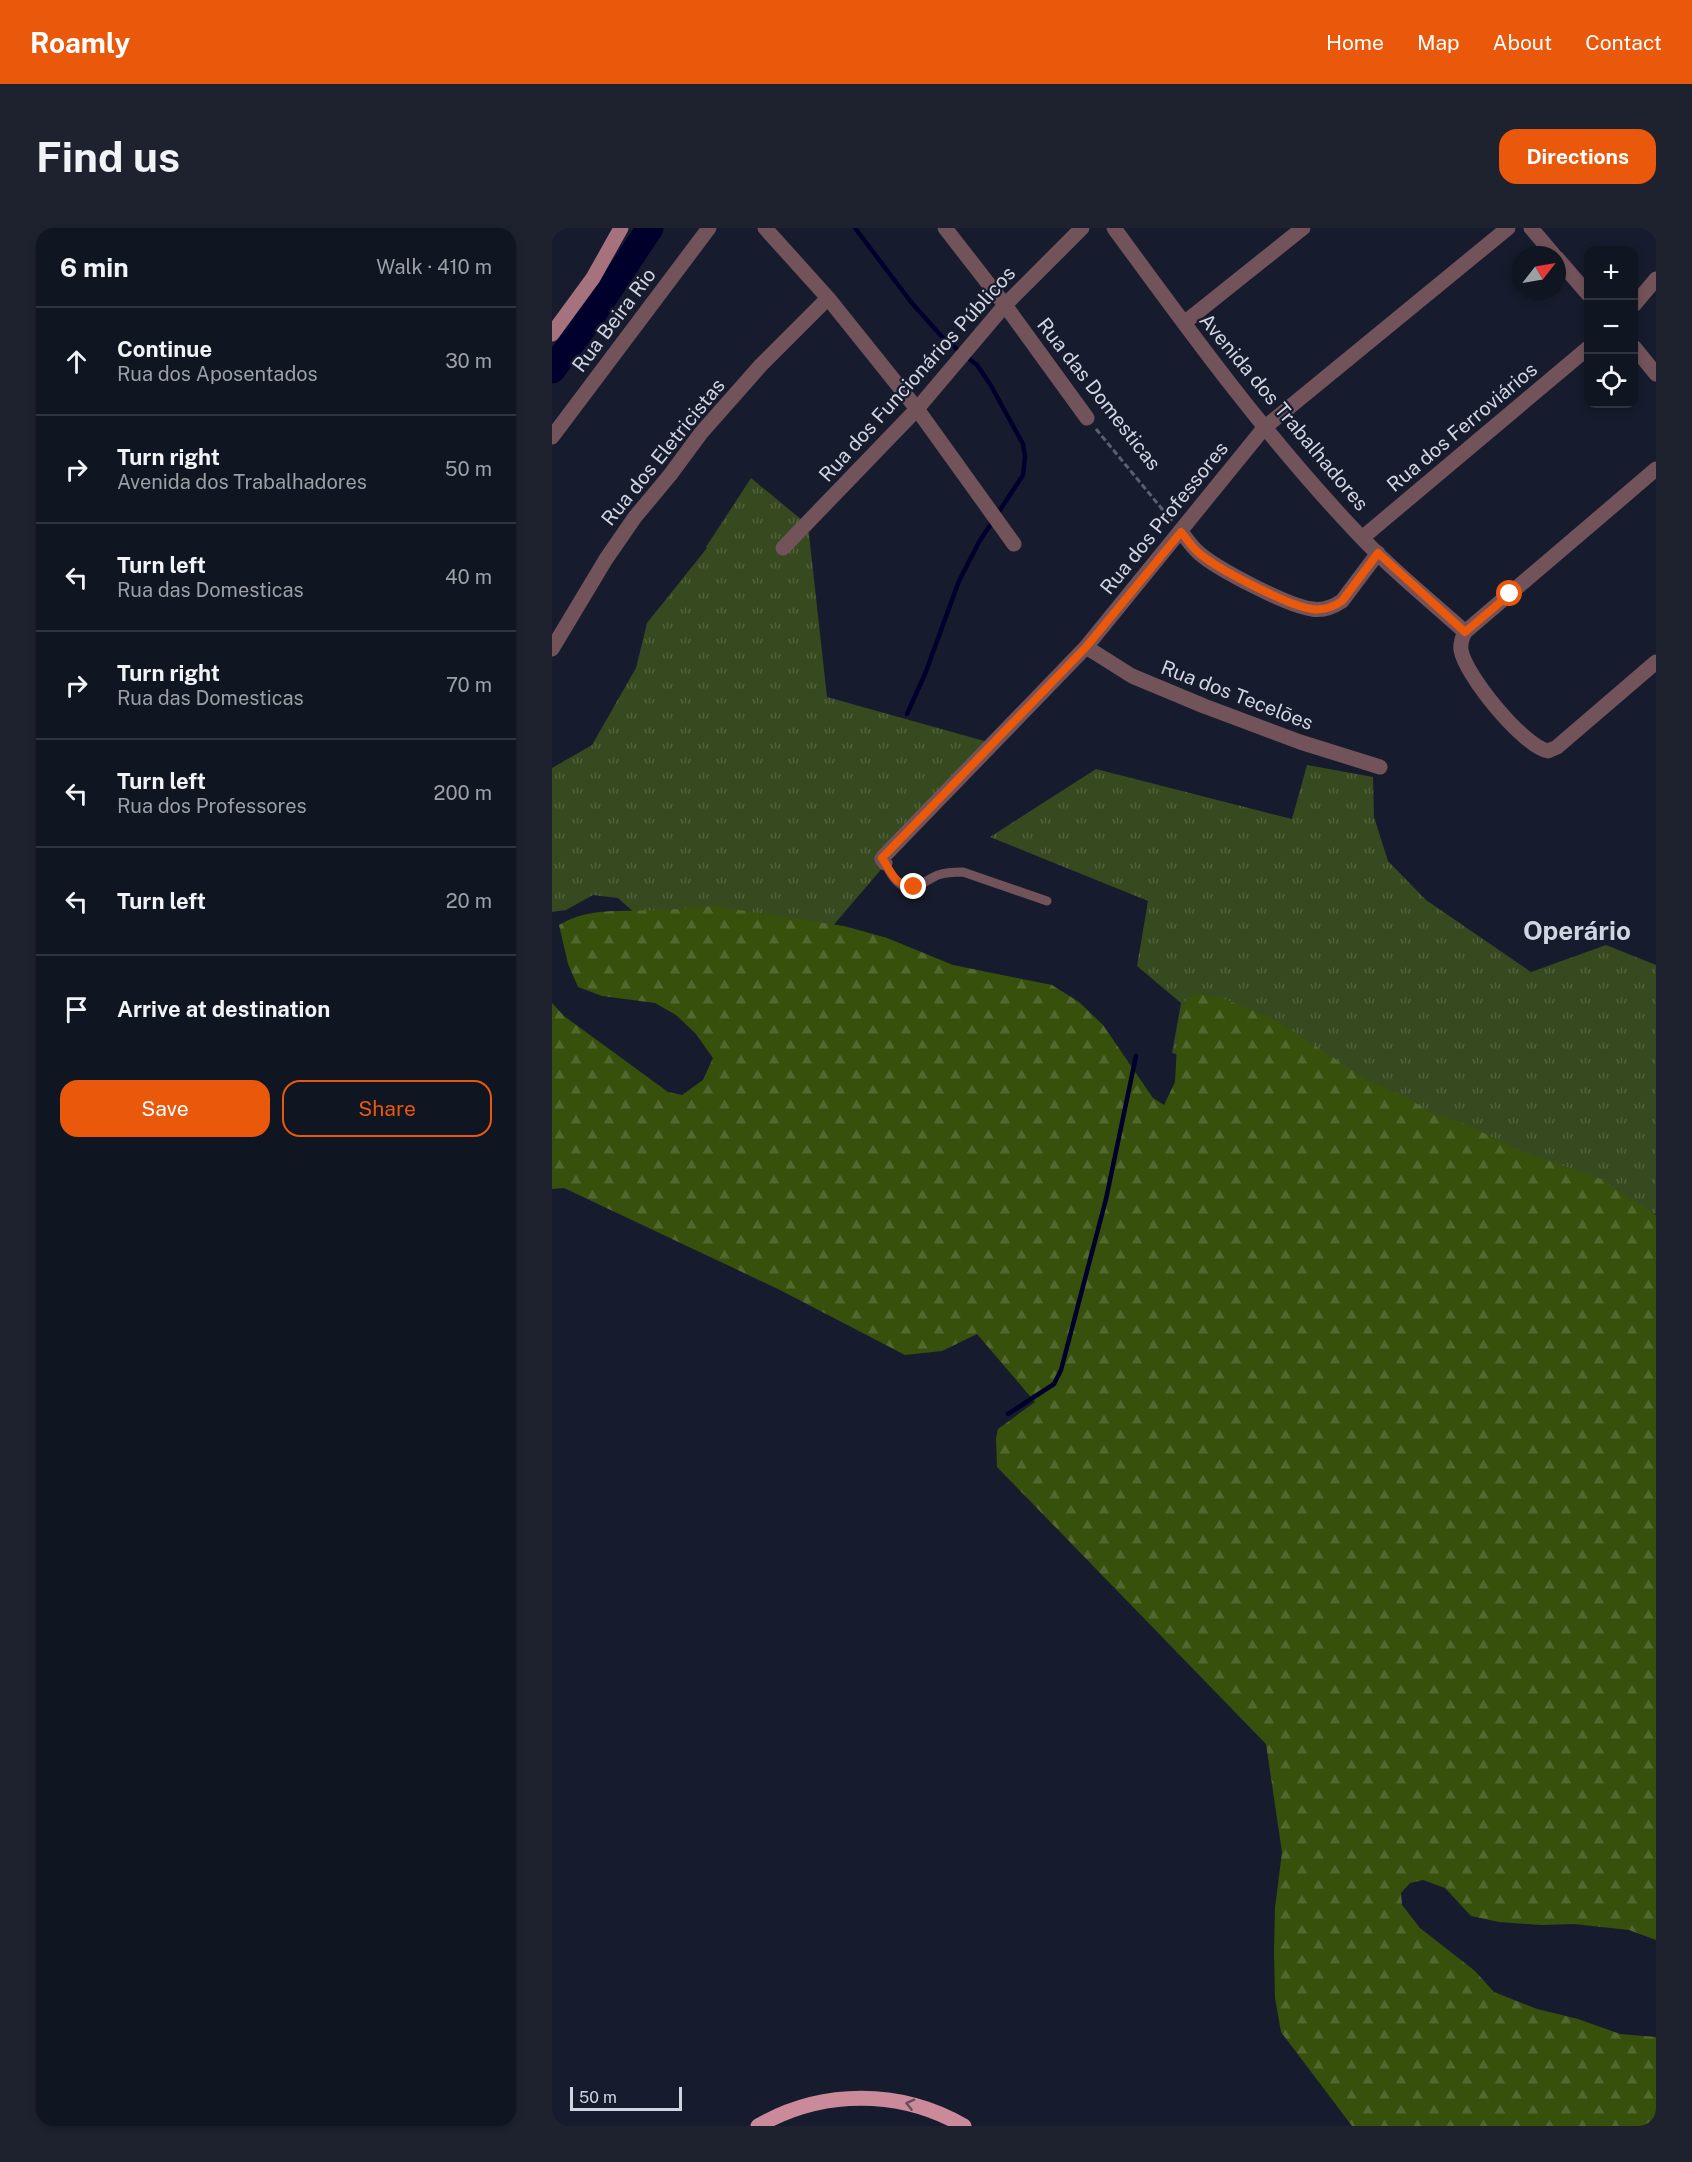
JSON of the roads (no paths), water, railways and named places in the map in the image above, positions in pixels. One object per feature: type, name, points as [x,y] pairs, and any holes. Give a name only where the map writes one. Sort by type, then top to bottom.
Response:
[{"type":"main road","points":[[758,2126],[804,2106],[826,2101],[869,2098],[912,2104],[964,2126]]},
{"type":"street","points":[[552,334],[593,278],[621,228]]},
{"type":"street","name":"Rua Beira Rio","points":[[552,437],[709,228]]},
{"type":"street","points":[[765,228],[828,297],[917,409],[1014,543]]},
{"type":"street","name":"Rua das Domesticas","points":[[945,228],[1087,418]]},
{"type":"street","name":"Rua dos Funcionários Públicos","points":[[783,548],[917,409],[1005,306],[1082,228]]},
{"type":"street","name":"Avenida dos Trabalhadores","points":[[1114,228],[1264,428],[1362,538],[1465,632]]},
{"type":"street","points":[[1184,323],[1303,228]]},
{"type":"street","name":"Rua dos Professores","points":[[885,862],[882,859],[884,856],[1086,647],[1264,428],[1508,228]]},
{"type":"street","points":[[1531,228],[1547,246]]},
{"type":"street","points":[[1566,268],[1584,289]]},
{"type":"street","points":[[1638,300],[1656,279]]},
{"type":"street","name":"Rua dos Eletricistas","points":[[552,649],[606,559],[635,517],[701,434],[761,365],[828,297]]},
{"type":"street","name":"Rua dos Ferroviários","points":[[1362,538],[1584,351]]},
{"type":"street","points":[[1638,352],[1656,374]]},
{"type":"street","points":[[1656,469],[1465,632],[1461,640],[1461,649],[1475,680],[1496,708],[1537,747],[1548,752],[1557,747],[1656,662]]},
{"type":"street","points":[[1181,532],[1198,552],[1220,568],[1297,606],[1313,610],[1334,606],[1342,601],[1378,553]]},
{"type":"street","name":"Rua dos Tecelões","points":[[1086,647],[1132,676],[1204,706],[1300,742],[1380,767]]},
{"type":"lane","points":[[885,862],[893,878],[905,886],[914,887],[949,872],[963,872],[1047,901]]},
{"type":"waterway","points":[[552,370],[593,314],[650,228]]},
{"type":"waterway","points":[[855,228],[911,302],[944,339],[977,365],[1023,444],[1025,456],[1023,475],[979,542],[959,581],[925,674],[907,714]]},
{"type":"waterway","points":[[1008,1414],[1054,1384],[1061,1370],[1106,1199],[1136,1056]]},
{"type":"district","name":"Operário","points":[[1577,930]]}]
